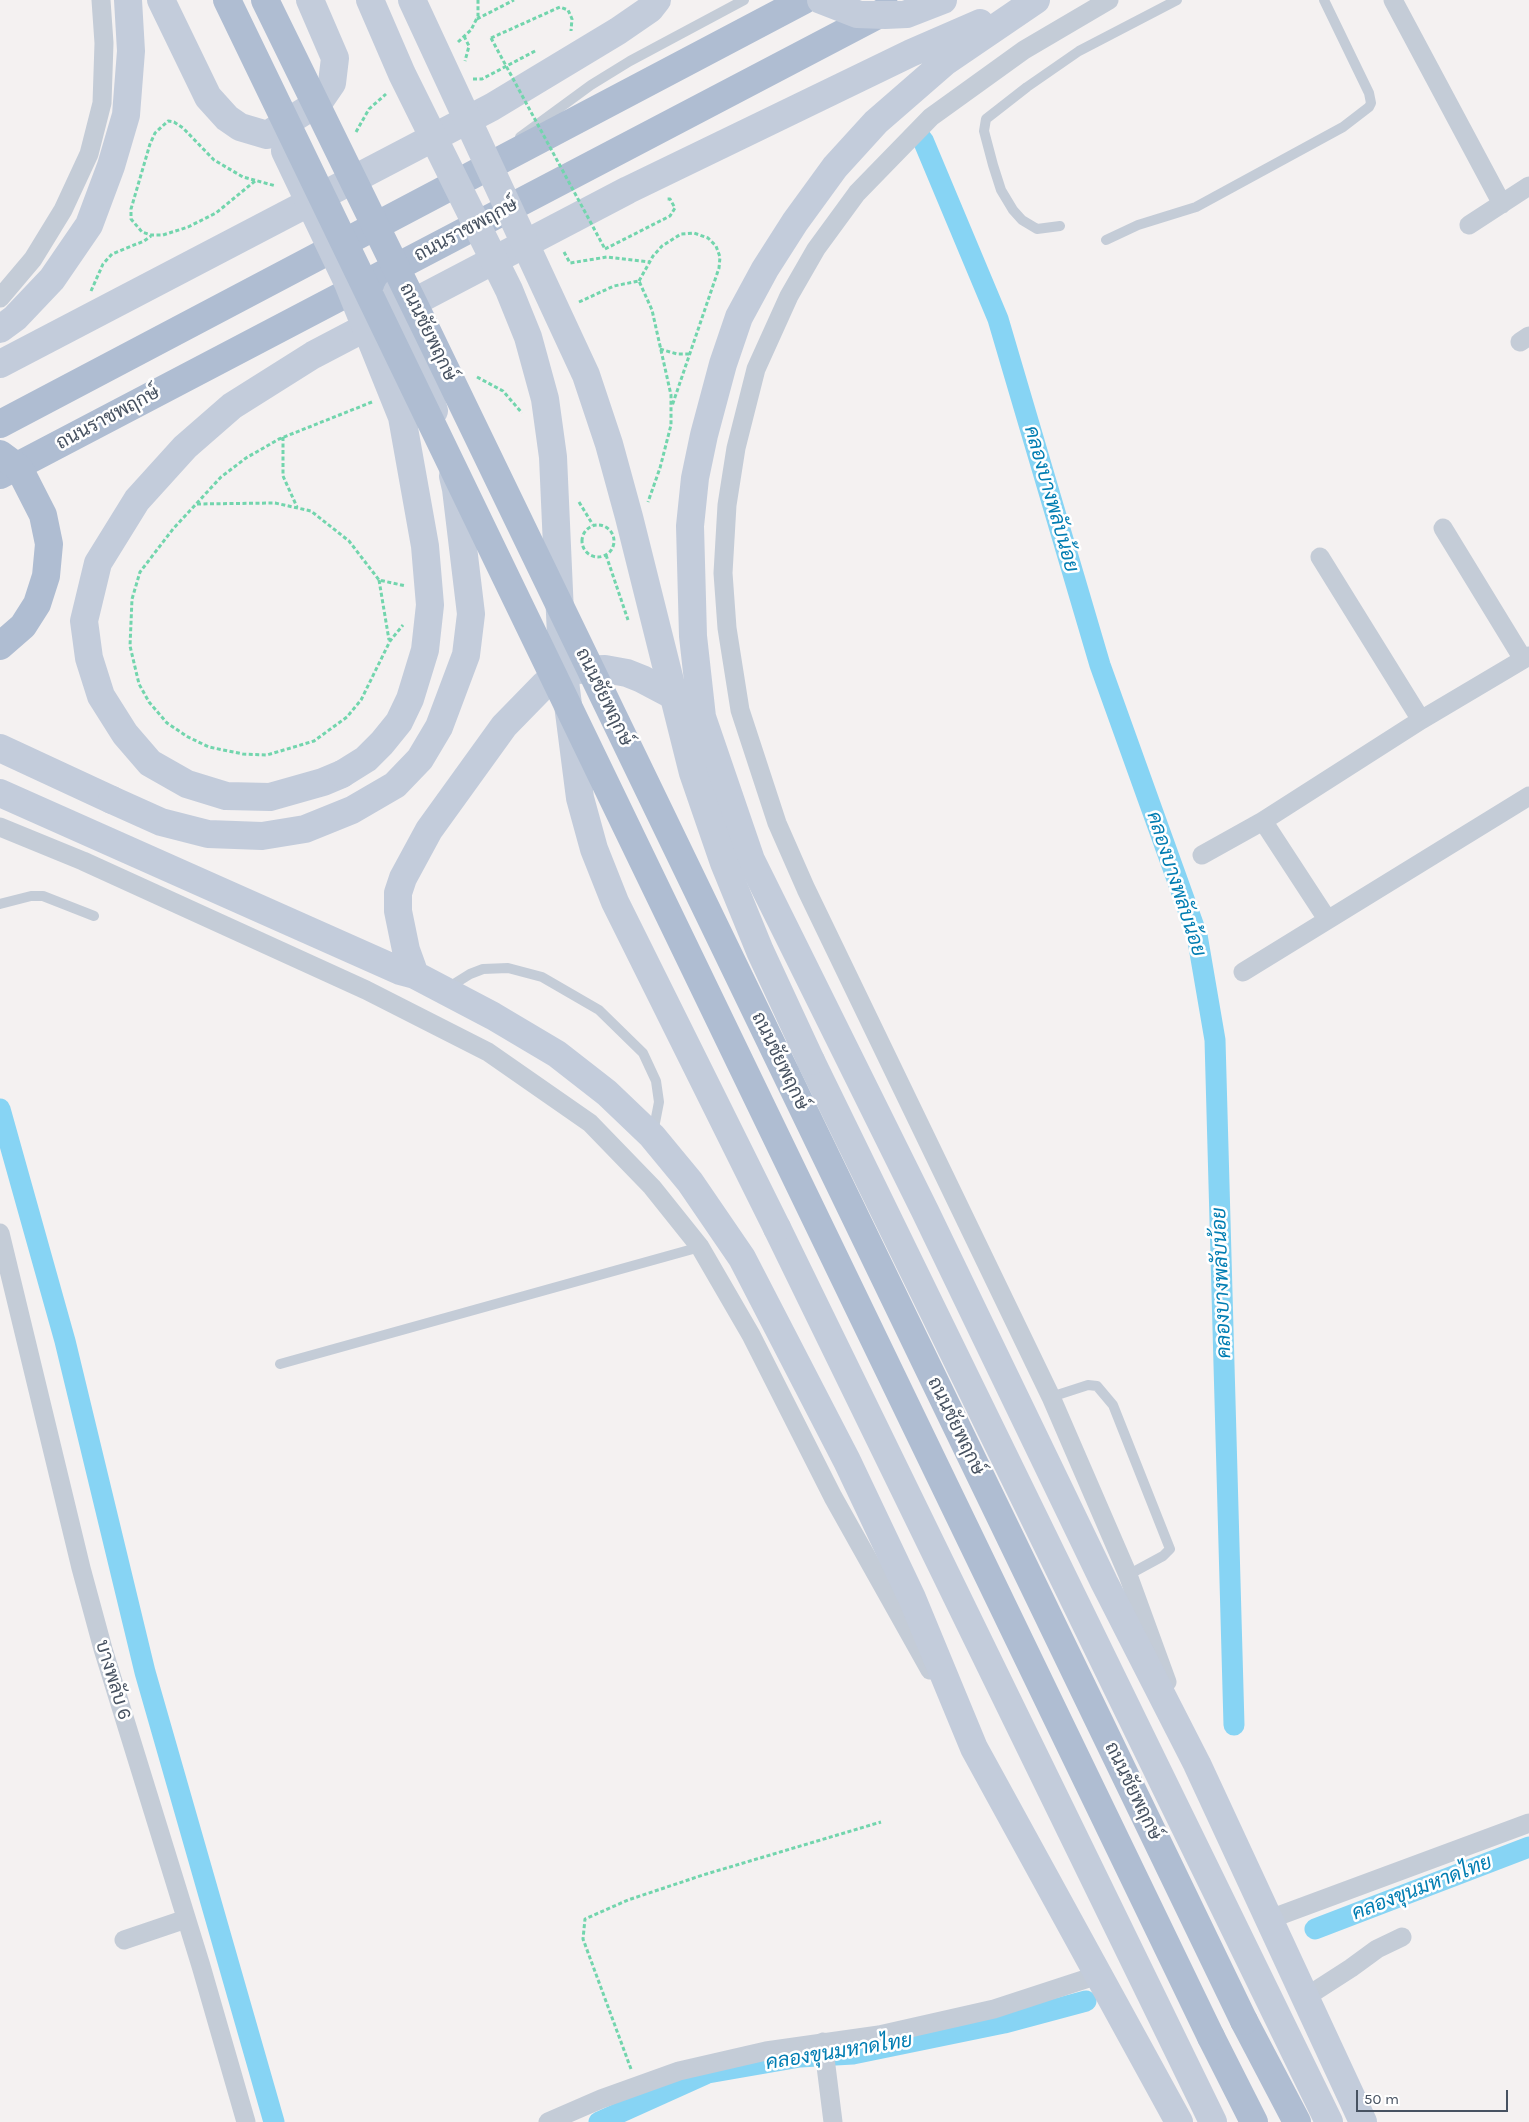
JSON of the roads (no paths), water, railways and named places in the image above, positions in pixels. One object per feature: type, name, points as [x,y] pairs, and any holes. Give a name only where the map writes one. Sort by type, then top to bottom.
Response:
[{"type":"main road","points":[[0,329],[15,318],[52,279],[89,225],[111,166],[126,114],[132,51],[128,0]]},
{"type":"main road","points":[[161,0],[208,97],[226,118],[240,127],[267,135],[319,102],[332,83],[335,58],[310,0]]},
{"type":"main road","points":[[213,0],[348,283],[402,417],[425,546],[430,605],[425,650],[410,699],[399,722],[366,760],[342,774],[323,782],[270,797],[226,796],[187,784],[150,763],[125,734],[101,696],[89,658],[84,621],[98,563],[137,500],[185,447],[232,406],[313,355],[628,190],[911,53],[1035,0]]},
{"type":"main road","name":"ถนนชัยพฤกษ์","points":[[227,0],[1211,2037],[1254,2122]]},
{"type":"main road","points":[[0,748],[162,822],[208,834],[262,836],[305,829],[352,810],[395,785],[420,759],[439,727],[466,655],[471,614],[456,489],[404,308],[257,0]]},
{"type":"main road","name":"ถนนชัยพฤกษ์","points":[[265,0],[1244,2021],[1297,2122]]},
{"type":"main road","points":[[370,0],[402,74],[509,290],[528,337],[545,399],[553,457],[562,658],[580,798],[594,848],[616,902],[1213,2122]]},
{"type":"main road","points":[[412,0],[586,375],[609,444],[629,517],[693,773],[724,864],[760,951],[811,1061],[1329,2122]]},
{"type":"main road","points":[[0,364],[492,107],[618,31],[650,8],[657,0]]},
{"type":"main road","points":[[0,424],[804,0]]},
{"type":"main road","points":[[821,0],[857,14],[885,15],[907,14],[943,0]]},
{"type":"main road","name":"ถนนราชพฤกษ์","points":[[0,475],[906,0]]},
{"type":"main road","points":[[1035,0],[945,62],[864,135],[834,167],[765,269],[739,317],[723,364],[704,436],[695,478],[690,526],[693,636],[702,717],[751,860],[926,1211],[1104,1582],[1197,1764],[1363,2122]]},
{"type":"main road","points":[[0,454],[19,468],[43,515],[49,544],[46,576],[37,604],[22,626],[0,646]]},
{"type":"main road","points":[[415,975],[404,940],[398,911],[398,893],[403,878],[429,830],[504,726],[544,684],[577,670],[605,669],[627,673],[678,698],[702,717]]},
{"type":"main road","points":[[0,793],[400,971],[415,975],[444,990],[493,1016],[557,1054],[607,1093],[652,1136],[690,1182],[742,1258],[848,1461],[912,1598],[974,1748],[1179,2122]]},
{"type":"street","points":[[0,298],[33,259],[62,210],[89,154],[102,103],[104,43],[101,0]]},
{"type":"street","points":[[1110,0],[1024,50],[931,117],[857,193],[816,249],[789,296],[756,369],[736,448],[731,476],[727,505],[723,573],[727,628],[740,710],[777,823],[806,889],[1051,1398],[1128,1575],[1197,1764]]},
{"type":"street","points":[[1393,0],[1502,204]]},
{"type":"street","points":[[1469,225],[1529,186]]},
{"type":"street","points":[[1202,855],[1263,821],[1421,720],[1526,658],[1443,528]]},
{"type":"street","points":[[1320,557],[1421,720]]},
{"type":"street","points":[[1243,972],[1529,796]]},
{"type":"street","points":[[1263,821],[1327,919]]},
{"type":"street","points":[[0,826],[83,861],[366,990],[488,1052],[590,1123],[652,1187],[700,1247],[751,1334],[832,1497],[974,1748]]},
{"type":"street","name":"บางพลับ 6","points":[[0,1232],[83,1577],[246,2122]]},
{"type":"street","points":[[1270,1919],[1529,1823]]},
{"type":"street","points":[[124,1940],[186,1919]]},
{"type":"street","points":[[1306,1996],[1377,1949],[1402,1937]]},
{"type":"street","points":[[548,2122],[601,2099],[679,2071],[766,2050],[824,2045],[879,2035],[994,2009],[1098,1975]]},
{"type":"street","points":[[824,2045],[833,2122]]},
{"type":"lane","points":[[465,178],[591,85],[630,61],[744,0]]},
{"type":"lane","points":[[1060,226],[1036,229],[1022,220],[1013,210],[1001,190],[993,165],[984,131],[986,119],[1027,87],[1079,51],[1177,0]]},
{"type":"lane","points":[[1106,240],[1138,225],[1184,212],[1203,204],[1343,127],[1369,107],[1371,103],[1369,93],[1324,0]]},
{"type":"lane","points":[[0,904],[31,896],[43,896],[94,916]]},
{"type":"lane","points":[[444,990],[470,974],[483,970],[508,968],[542,977],[600,1010],[643,1053],[656,1081],[659,1102],[652,1136]]},
{"type":"lane","points":[[280,1364],[700,1247]]},
{"type":"lane","points":[[1051,1398],[1088,1385],[1097,1386],[1114,1405],[1170,1549],[1164,1556],[1128,1575]]},
{"type":"waterway","name":"คลองบางพลับน้อย","points":[[923,140],[998,319],[1100,665],[1197,935],[1215,1040],[1234,1725]]},
{"type":"waterway","points":[[0,1109],[65,1341],[145,1672],[274,2122]]},
{"type":"waterway","name":"คลองขุนมหาดไทย","points":[[1315,1929],[1529,1847]]},
{"type":"waterway","name":"คลองขุนมหาดไทย","points":[[599,2122],[708,2073],[800,2057],[853,2054],[1004,2023],[1086,2001]]}]
